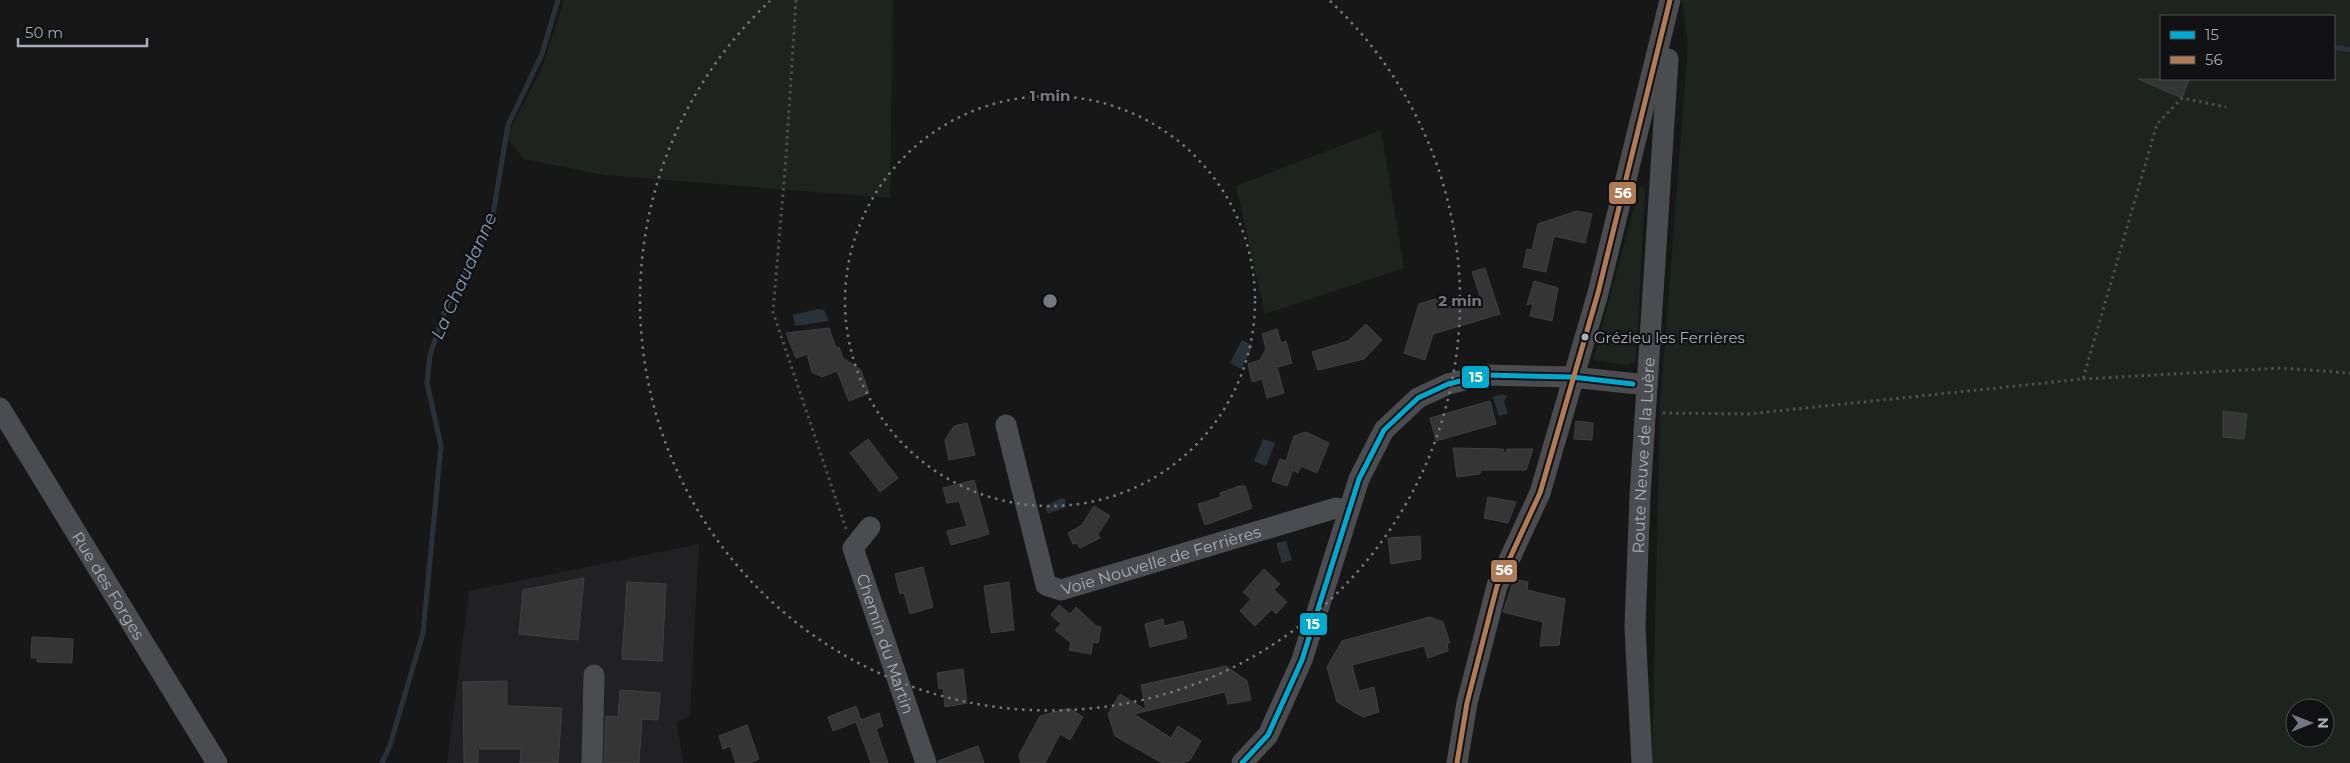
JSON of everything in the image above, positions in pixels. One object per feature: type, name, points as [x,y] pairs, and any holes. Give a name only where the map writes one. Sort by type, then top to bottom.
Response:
[{"type":"street","points":[[1457,763],[1467,703],[1497,586],[1540,493],[1572,377],[1598,293],[1671,0]]},
{"type":"street","name":"Route Neuve de la Luère","points":[[1642,763],[1635,627],[1645,412],[1671,0]]},
{"type":"street","points":[[1627,172],[1645,162],[1660,163]]},
{"type":"street","points":[[1242,763],[1268,735],[1302,660],[1359,479],[1384,430],[1418,398],[1448,384],[1485,375],[1572,377],[1647,385]]},
{"type":"street","name":"Rue des Forges","points":[[0,408],[217,763]]},
{"type":"street","name":"Voie Nouvelle de Ferrières","points":[[1006,425],[1046,585],[1061,590],[1336,508],[1348,511]]},
{"type":"street","points":[[853,548],[870,527]]},
{"type":"street","name":"Chemin du Martin","points":[[853,548],[926,763]]},
{"type":"street","points":[[592,763],[594,675]]},
{"type":"path","points":[[796,0],[786,157],[773,312],[853,548]]},
{"type":"path","points":[[2083,379],[2157,124],[2182,98],[2226,106]]},
{"type":"path","points":[[1645,412],[1748,414],[2083,379],[2281,368],[2350,373]]},
{"type":"shaded area","points":[[564,0],[893,0],[890,198],[604,175],[524,159],[506,137],[542,68]]},
{"type":"shaded area","points":[[1682,0],[2350,0],[2350,763],[1652,763],[1660,405],[1688,46]]},
{"type":"shaded area","points":[[1381,130],[1404,268],[1265,314],[1236,186]]},
{"type":"shaded area","points":[[1643,186],[1645,191],[1636,361],[1627,365],[1593,360],[1639,189]]},
{"type":"shaded area","points":[[818,309],[824,310],[829,321],[795,326],[793,315]]},
{"type":"shaded area","points":[[1242,340],[1253,346],[1241,369],[1230,363]]},
{"type":"shaded area","points":[[1502,394],[1507,396],[1504,402],[1508,413],[1499,416],[1493,397]]},
{"type":"shaded area","points":[[1263,439],[1275,443],[1266,466],[1254,461]]},
{"type":"shaded area","points":[[1061,498],[1065,499],[1066,507],[1048,514],[1045,507]]},
{"type":"shaded area","points":[[1286,541],[1292,560],[1282,563],[1276,543]]},
{"type":"shaded area","points":[[699,544],[690,716],[677,722],[683,763],[447,763],[469,591]]},
{"type":"building","points":[[2138,79],[2189,80],[2182,98]]},
{"type":"building","points":[[1577,211],[1592,214],[1585,243],[1554,236],[1546,272],[1523,267],[1527,249],[1532,250],[1538,224]]},
{"type":"building","points":[[1485,268],[1500,314],[1433,334],[1425,360],[1404,353],[1419,304],[1442,297],[1446,308],[1480,296],[1472,272]]},
{"type":"building","points":[[1534,281],[1558,288],[1552,321],[1530,316],[1533,303],[1527,305]]},
{"type":"building","points":[[1366,324],[1382,340],[1364,359],[1318,370],[1312,352],[1348,341]]},
{"type":"building","points":[[829,328],[836,348],[839,347],[843,358],[861,370],[869,393],[849,401],[837,371],[822,377],[812,372],[807,354],[796,358],[786,333]]},
{"type":"building","points":[[1277,329],[1281,343],[1286,341],[1292,363],[1277,367],[1284,393],[1267,398],[1262,379],[1252,382],[1248,364],[1260,360],[1266,349],[1262,334]]},
{"type":"building","points":[[1490,401],[1496,424],[1436,441],[1430,418]]},
{"type":"building","points":[[2223,411],[2247,414],[2244,439],[2223,437]]},
{"type":"building","points":[[1576,421],[1593,423],[1592,440],[1574,439]]},
{"type":"building","points":[[967,423],[975,455],[949,460],[945,440],[954,426]]},
{"type":"building","points":[[1306,432],[1329,443],[1317,473],[1301,466],[1298,473],[1293,470],[1287,486],[1272,481],[1280,459],[1286,461],[1294,436]]},
{"type":"building","points":[[868,439],[898,478],[880,492],[850,453]]},
{"type":"building","points":[[1453,448],[1503,449],[1506,456],[1507,449],[1533,449],[1526,470],[1481,470],[1480,474],[1457,477]]},
{"type":"building","points":[[974,480],[989,534],[951,545],[947,531],[967,526],[959,501],[947,503],[943,488]]},
{"type":"building","points":[[1245,486],[1252,508],[1205,525],[1198,504],[1221,497],[1220,493]]},
{"type":"building","points":[[1488,497],[1516,502],[1508,523],[1484,518]]},
{"type":"building","points":[[1094,506],[1110,516],[1098,534],[1100,538],[1080,548],[1077,543],[1073,544],[1068,533],[1082,525]]},
{"type":"building","points":[[1420,536],[1421,559],[1391,564],[1388,538]]},
{"type":"building","points":[[923,567],[933,607],[910,614],[904,593],[900,594],[895,574]]},
{"type":"building","points":[[1264,569],[1280,584],[1274,590],[1287,602],[1276,614],[1272,609],[1255,626],[1240,611],[1251,599],[1243,592]]},
{"type":"building","points":[[584,578],[578,640],[519,634],[523,590]]},
{"type":"building","points":[[1514,579],[1528,582],[1527,590],[1565,599],[1559,645],[1540,646],[1543,622],[1503,612]]},
{"type":"building","points":[[627,582],[666,584],[662,661],[622,659]]},
{"type":"building","points":[[1009,582],[1014,630],[991,633],[984,586]]},
{"type":"building","points":[[1059,605],[1070,614],[1076,607],[1096,626],[1101,627],[1098,643],[1093,642],[1091,654],[1069,650],[1071,643],[1055,630],[1061,624],[1051,615]]},
{"type":"building","points":[[1430,617],[1443,622],[1450,643],[1447,643],[1448,651],[1428,658],[1424,646],[1352,665],[1359,691],[1374,687],[1379,712],[1363,717],[1337,702],[1327,667],[1342,641]]},
{"type":"building","points":[[1163,619],[1164,626],[1183,621],[1187,638],[1150,647],[1145,624]]},
{"type":"building","points":[[32,637],[73,639],[72,663],[37,662],[37,658],[31,658]]},
{"type":"building","points":[[1226,666],[1247,681],[1251,700],[1228,704],[1225,692],[1134,714],[1171,738],[1178,726],[1201,741],[1190,760],[1182,763],[1162,763],[1115,736],[1108,714],[1120,694],[1146,710],[1141,685]]},
{"type":"building","points":[[963,669],[967,703],[945,707],[943,688],[939,689],[937,673]]},
{"type":"building","points":[[507,681],[507,706],[562,708],[558,763],[520,763],[521,749],[478,749],[478,763],[464,763],[463,682]]},
{"type":"building","points":[[620,690],[660,693],[658,720],[642,719],[639,763],[604,763],[606,716],[618,717]]},
{"type":"building","points":[[856,706],[861,720],[879,713],[883,726],[876,729],[888,763],[871,763],[856,722],[833,731],[828,717]]},
{"type":"building","points":[[1069,708],[1083,717],[1070,740],[1060,734],[1045,763],[1021,763],[1019,755],[1040,716]]},
{"type":"building","points":[[747,725],[759,759],[750,763],[736,763],[730,746],[723,749],[719,736]]},
{"type":"building","points":[[978,746],[984,763],[938,763],[938,761]]},
{"type":"waterway","name":"La Chaudanne","points":[[382,763],[390,745],[423,633],[441,446],[427,383],[430,355],[445,310],[492,220],[508,125],[542,54],[558,0]]},
{"type":"waterway","points":[[2335,47],[2350,50]]},
{"type":"transit line","name":"56","points":[[1457,763],[1467,703],[1497,586],[1540,493],[1598,293],[1670,0]]},
{"type":"transit line","name":"15","points":[[1242,763],[1268,735],[1302,660],[1359,479],[1384,430],[1418,398],[1448,384],[1485,375],[1572,377],[1633,384]]},
{"type":"place","name":"Grézieu les Ferrières","points":[[1585,337]]}]
